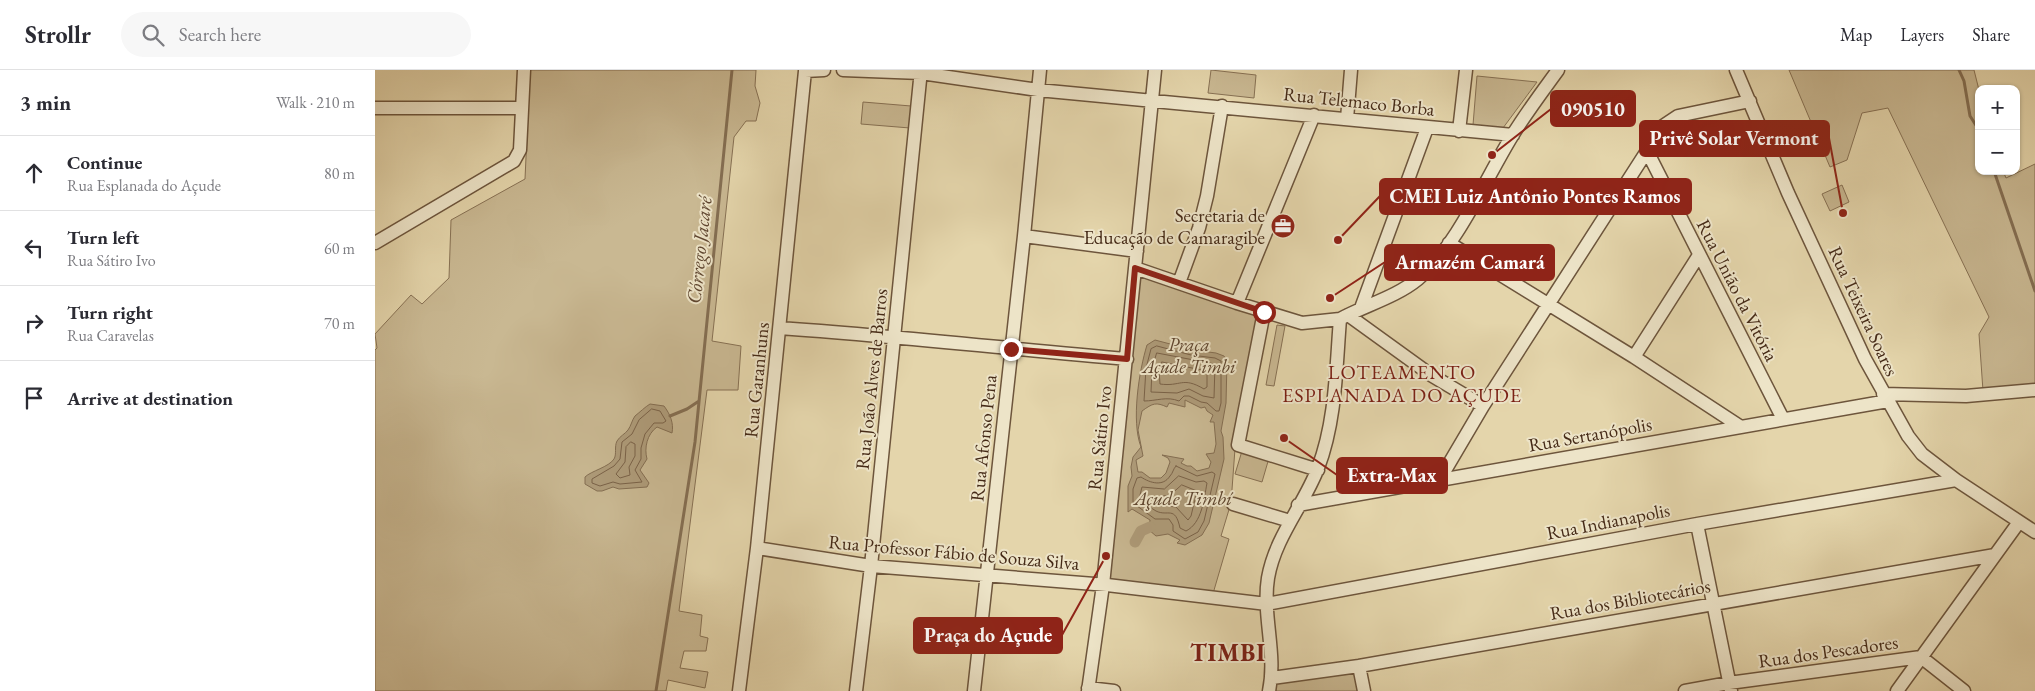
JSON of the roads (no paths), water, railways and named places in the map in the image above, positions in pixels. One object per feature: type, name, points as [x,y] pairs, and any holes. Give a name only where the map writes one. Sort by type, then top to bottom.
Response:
[{"type":"street","points":[[375,243],[514,161],[520,150],[524,70]]},
{"type":"street","name":"Rua Garanhuns","points":[[739,691],[757,548],[805,71],[825,70]]},
{"type":"street","name":"Rua Telemaco Borba","points":[[843,70],[921,71],[1038,90],[1513,135]]},
{"type":"street","name":"Rua Afonso Pena","points":[[974,691],[1024,236],[1040,70]]},
{"type":"street","name":"Rua Sátiro Ivo","points":[[1088,690],[1103,585],[1155,70]]},
{"type":"street","points":[[1347,119],[1351,70]]},
{"type":"street","points":[[1459,131],[1466,70]]},
{"type":"street","points":[[1135,268],[1302,323],[1344,317],[1397,293],[1417,280],[1435,262],[1449,243],[1513,135],[1557,70]]},
{"type":"street","name":"Rua Teixeira Soares","points":[[1736,70],[1788,193],[1865,359],[1908,436],[1923,454],[1956,480],[2035,532]]},
{"type":"street","name":"Rua João Alves de Barros","points":[[856,691],[871,566],[921,71]]},
{"type":"street","points":[[1440,479],[1483,406],[1663,126],[1678,116],[1750,101]]},
{"type":"street","points":[[1179,283],[1199,228],[1207,196],[1222,106]]},
{"type":"street","points":[[375,108],[523,108]]},
{"type":"street","points":[[1237,303],[1314,115]]},
{"type":"street","points":[[1361,308],[1427,128]]},
{"type":"street","name":"Rua União da Vitória","points":[[1647,151],[1783,419]]},
{"type":"street","points":[[1024,236],[1137,251]]},
{"type":"street","points":[[1449,243],[1634,357],[1741,427]]},
{"type":"street","points":[[1634,357],[1699,255]]},
{"type":"street","points":[[1264,312],[1238,445],[1318,470]]},
{"type":"street","points":[[1344,317],[1431,375],[1483,406]]},
{"type":"street","points":[[1269,691],[1272,678],[1267,604],[1268,579],[1272,562],[1298,505],[1318,470],[1329,437],[1344,317]]},
{"type":"street","points":[[780,328],[894,336],[1127,359]]},
{"type":"street","name":"Rua Sertanópolis","points":[[1298,505],[1741,427],[1885,397],[1966,396],[2035,390]]},
{"type":"street","name":"Rua Indianapolis","points":[[1267,604],[1697,524],[1956,480]]},
{"type":"street","points":[[1233,504],[1290,521]]},
{"type":"street","points":[[1897,691],[2019,522]]},
{"type":"street","points":[[1697,524],[1730,687]]},
{"type":"street","name":"Rua Professor Fábio de Souza Silva","points":[[757,548],[871,566],[1103,585],[1267,604]]},
{"type":"street","name":"Rua dos Bibliotecários","points":[[1272,678],[1359,666],[1995,555]]},
{"type":"street","name":"Rua dos Pescadores","points":[[1685,691],[1730,687],[1921,657],[1964,691]]},
{"type":"street","points":[[1359,666],[1364,691]]},
{"type":"street","points":[[1088,690],[1114,691]]},
{"type":"water","name":"Açude Timbí","points":[[1155,340],[1193,350],[1216,353],[1224,356],[1227,361],[1226,403],[1221,431],[1224,459],[1209,523],[1202,535],[1185,545],[1177,543],[1180,540],[1168,534],[1156,536],[1149,530],[1150,520],[1132,509],[1128,512],[1128,486],[1132,476],[1133,457],[1141,447],[1138,436],[1136,410],[1141,368],[1147,345]],"holes":[[[1185,400],[1201,408],[1205,407],[1213,415],[1210,422],[1214,422],[1216,444],[1214,453],[1206,454],[1211,462],[1209,468],[1197,471],[1191,466],[1181,463],[1184,459],[1162,455],[1168,458],[1170,462],[1166,473],[1161,478],[1150,478],[1142,472],[1138,472],[1136,460],[1143,456],[1138,430],[1142,411],[1155,404],[1167,407],[1169,403],[1185,407]]]},
{"type":"water","points":[[650,404],[664,406],[671,419],[672,433],[657,427],[649,437],[646,446],[647,459],[640,470],[649,483],[647,487],[619,489],[613,487],[597,491],[585,484],[585,477],[612,462],[617,441],[628,430],[635,416]]},
{"type":"waterway","name":"Córrego Jacaré","points":[[656,691],[695,442],[732,70]]},
{"type":"waterway","points":[[1959,70],[1964,81],[1970,116],[1975,124]]},
{"type":"waterway","points":[[1995,175],[2035,291]]},
{"type":"waterway","name":"Córrego Jacaré","points":[[670,416],[687,409],[699,401]]},
{"type":"waterway","points":[[1135,542],[1141,531],[1150,527]]},
{"type":"place","name":"090510","points":[[1492,155]]},
{"type":"place","name":"Privê Solar Vermont","points":[[1843,213]]},
{"type":"place","name":"Secretaria de Educação de Camaragibe","points":[[1283,226]]},
{"type":"place","name":"CMEI Luiz Antônio Pontes Ramos","points":[[1338,240]]},
{"type":"place","name":"Armazém Camará","points":[[1330,298]]},
{"type":"place","name":"Extra-Max","points":[[1284,438]]},
{"type":"place","name":"Praça do Açude","points":[[1106,556]]},
{"type":"district","name":"LOTEAMENTO ESPLANADA DO AÇUDE","points":[[1402,384]]},
{"type":"district","name":"TIMBI","points":[[1228,653]]},
{"type":"park label","name":"Praça Açude Timbi","points":[[1189,355]]}]
